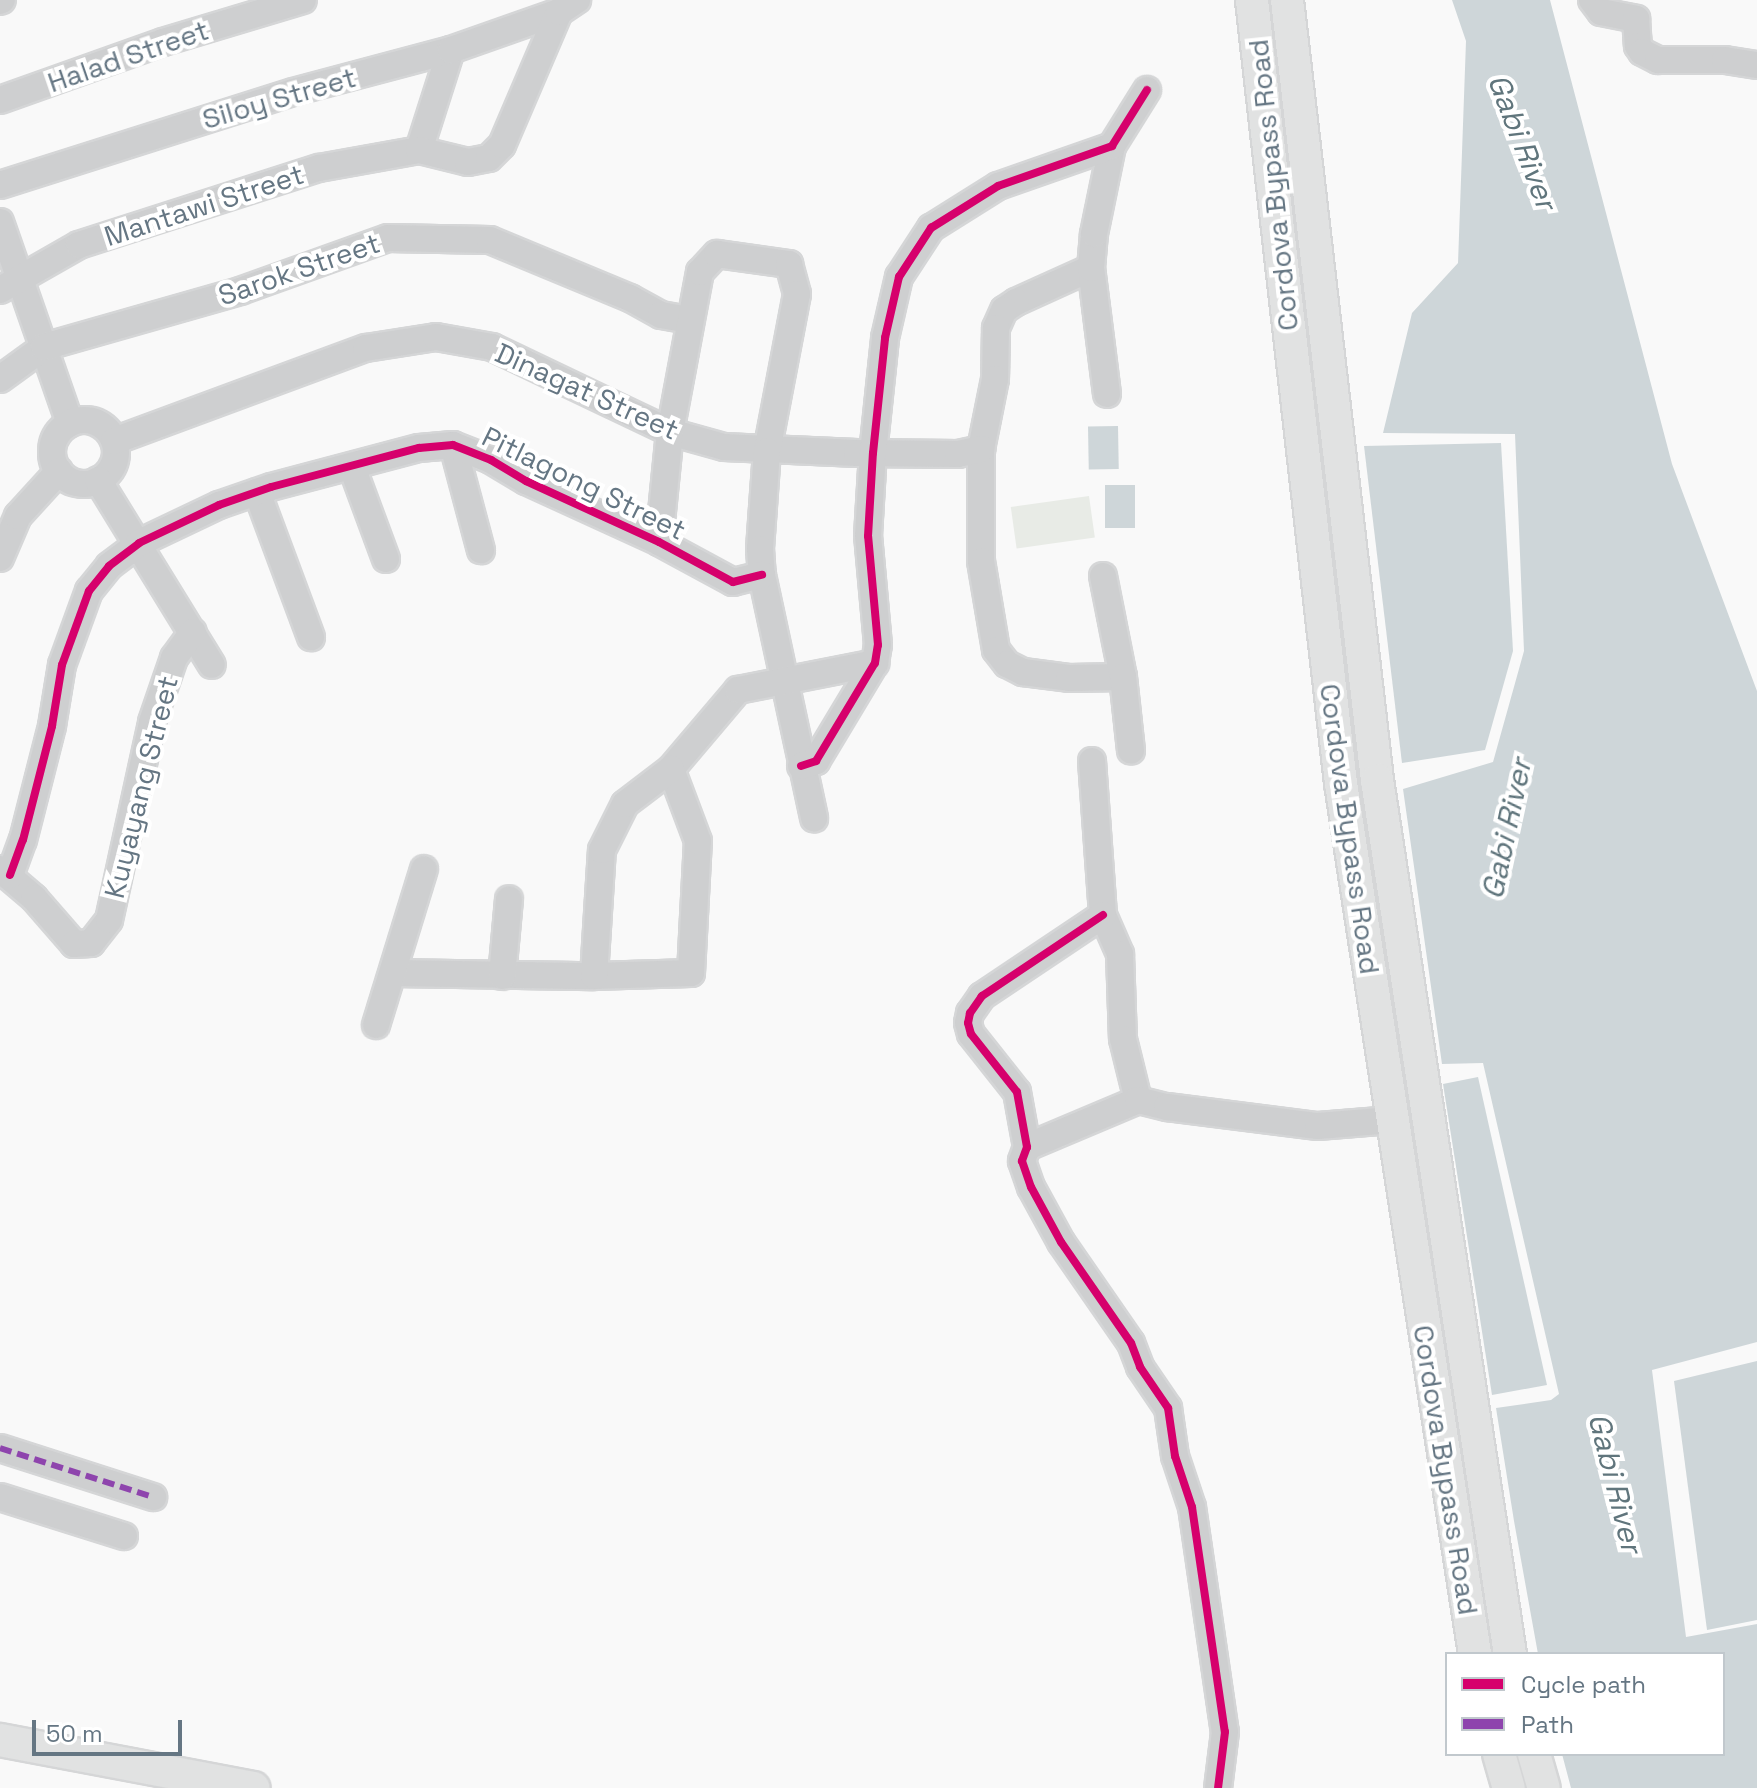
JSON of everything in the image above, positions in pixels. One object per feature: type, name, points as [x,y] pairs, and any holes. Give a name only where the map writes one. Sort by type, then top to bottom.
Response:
[{"type":"main road","name":"Cordova Bypass Road","points":[[1252,0],[1341,783],[1475,1652]]},
{"type":"main road","name":"Cordova Bypass Road","points":[[1287,0],[1377,780],[1510,1652]]},
{"type":"main road","points":[[1319,594],[1356,591]]},
{"type":"main road","points":[[0,1740],[253,1788]]},
{"type":"main road","points":[[1500,1756],[1509,1788]]},
{"type":"main road","points":[[1535,1756],[1544,1788]]},
{"type":"street","name":"Halad Street","points":[[0,100],[163,42],[303,0]]},
{"type":"street","points":[[1592,0],[1601,12],[1636,19],[1638,46],[1642,52],[1658,60],[1725,60],[1757,65]]},
{"type":"street","points":[[451,50],[419,150],[468,162],[480,161],[496,153],[568,6]]},
{"type":"street","name":"Siloy Street","points":[[0,185],[293,92],[451,50],[568,6]]},
{"type":"street","points":[[1107,394],[1091,268],[1094,234],[1112,146],[1147,90]]},
{"type":"street","points":[[801,766],[816,761],[875,663],[878,645],[868,536],[873,453],[885,338],[899,277],[931,228],[998,186],[1112,146]]},
{"type":"street","name":"Mantawi Street","points":[[8,284],[44,267],[79,245],[146,221],[319,168],[419,150]]},
{"type":"street","points":[[0,222],[8,284],[44,347],[70,423]]},
{"type":"street","name":"Sarok Street","points":[[44,347],[240,291],[388,238],[490,240],[630,298],[661,315],[688,320]]},
{"type":"street","points":[[659,542],[670,432],[688,320],[700,272],[717,254],[789,264],[797,294],[767,451],[762,575],[814,818]]},
{"type":"street","points":[[1091,268],[1004,310],[996,328],[995,379],[981,449],[981,561],[996,650],[1007,664],[1023,672],[1069,678],[1123,677]]},
{"type":"street","name":"Dinagat Street","points":[[114,441],[366,348],[436,337],[492,347],[670,432],[724,447],[767,451],[958,454],[981,449]]},
{"type":"street","points":[[0,379],[44,347]]},
{"type":"street","points":[[94,421],[110,432],[114,441],[115,460],[111,469],[98,480],[77,483],[59,471],[54,462],[54,440],[70,423],[94,421]]},
{"type":"street","points":[[453,445],[481,550]]},
{"type":"street","name":"Pitlagong Street","points":[[5,872],[23,840],[52,726],[62,665],[89,591],[109,566],[139,543],[219,505],[419,448],[453,445],[491,460],[526,481],[659,542],[733,582],[762,575]]},
{"type":"street","points":[[352,467],[386,559]]},
{"type":"street","points":[[0,558],[18,516],[59,471]]},
{"type":"street","points":[[98,480],[212,665]]},
{"type":"street","points":[[257,492],[311,637]]},
{"type":"street","points":[[1103,576],[1123,677],[1131,751]]},
{"type":"street","name":"Kuyayang Street","points":[[5,872],[74,944],[91,943],[109,920],[152,722],[174,658],[193,632]]},
{"type":"street","points":[[594,976],[602,850],[625,804],[671,769],[738,690],[875,663]]},
{"type":"street","points":[[1092,761],[1103,915],[1120,954],[1123,1039],[1138,1100]]},
{"type":"street","points":[[394,973],[594,976],[691,973],[698,841],[671,769]]},
{"type":"street","points":[[376,1025],[424,869]]},
{"type":"street","points":[[502,976],[509,899]]},
{"type":"street","points":[[1103,915],[982,996],[970,1013],[971,1034],[1005,1073],[1017,1092],[1027,1147],[1022,1161],[1031,1187],[1061,1242],[1131,1343],[1140,1367],[1168,1408],[1175,1456],[1192,1507],[1225,1732],[1218,1788]]},
{"type":"street","points":[[1027,1147],[1138,1100],[1167,1107],[1318,1126],[1392,1120]]},
{"type":"street","points":[[0,1448],[153,1497]]},
{"type":"street","points":[[0,1497],[124,1536]]},
{"type":"shaded area","points":[[1089,496],[1095,538],[1017,549],[1011,507]]},
{"type":"water","name":"Gabi River","points":[[1452,0],[1550,0],[1672,464],[1757,691],[1757,1342],[1652,1370],[1686,1637],[1757,1624],[1757,1788],[1571,1788],[1563,1756],[1725,1756],[1725,1652],[1538,1652],[1514,1521],[1496,1408],[1551,1400],[1559,1394],[1483,1063],[1442,1064],[1403,789],[1493,762],[1524,651],[1515,434],[1383,433],[1412,313],[1458,263],[1466,41]]},
{"type":"water","points":[[1118,426],[1119,469],[1089,470],[1088,427]]},
{"type":"water","points":[[1501,443],[1513,651],[1485,750],[1402,763],[1364,446]]},
{"type":"water","points":[[1105,485],[1135,485],[1135,528],[1105,528]]},
{"type":"water","points":[[1478,1077],[1547,1385],[1492,1395],[1443,1084]]},
{"type":"water","points":[[1757,1361],[1757,1620],[1707,1630],[1674,1381]]},
{"type":"marked path","points":[[0,1448],[153,1497]]},
{"type":"cycle path","points":[[801,766],[816,761],[875,663],[878,645],[868,536],[873,453],[885,338],[899,277],[931,228],[998,186],[1112,146],[1147,90]]},
{"type":"cycle path","points":[[10,875],[23,840],[52,726],[62,665],[89,591],[109,566],[139,543],[219,505],[271,487],[419,448],[453,445],[491,460],[526,481],[659,542],[733,582],[762,575]]},
{"type":"cycle path","points":[[1103,915],[982,996],[970,1013],[968,1023],[971,1034],[1017,1092],[1027,1147],[1022,1161],[1031,1187],[1061,1242],[1131,1343],[1140,1367],[1168,1408],[1175,1456],[1192,1507],[1225,1732],[1218,1788]]}]
